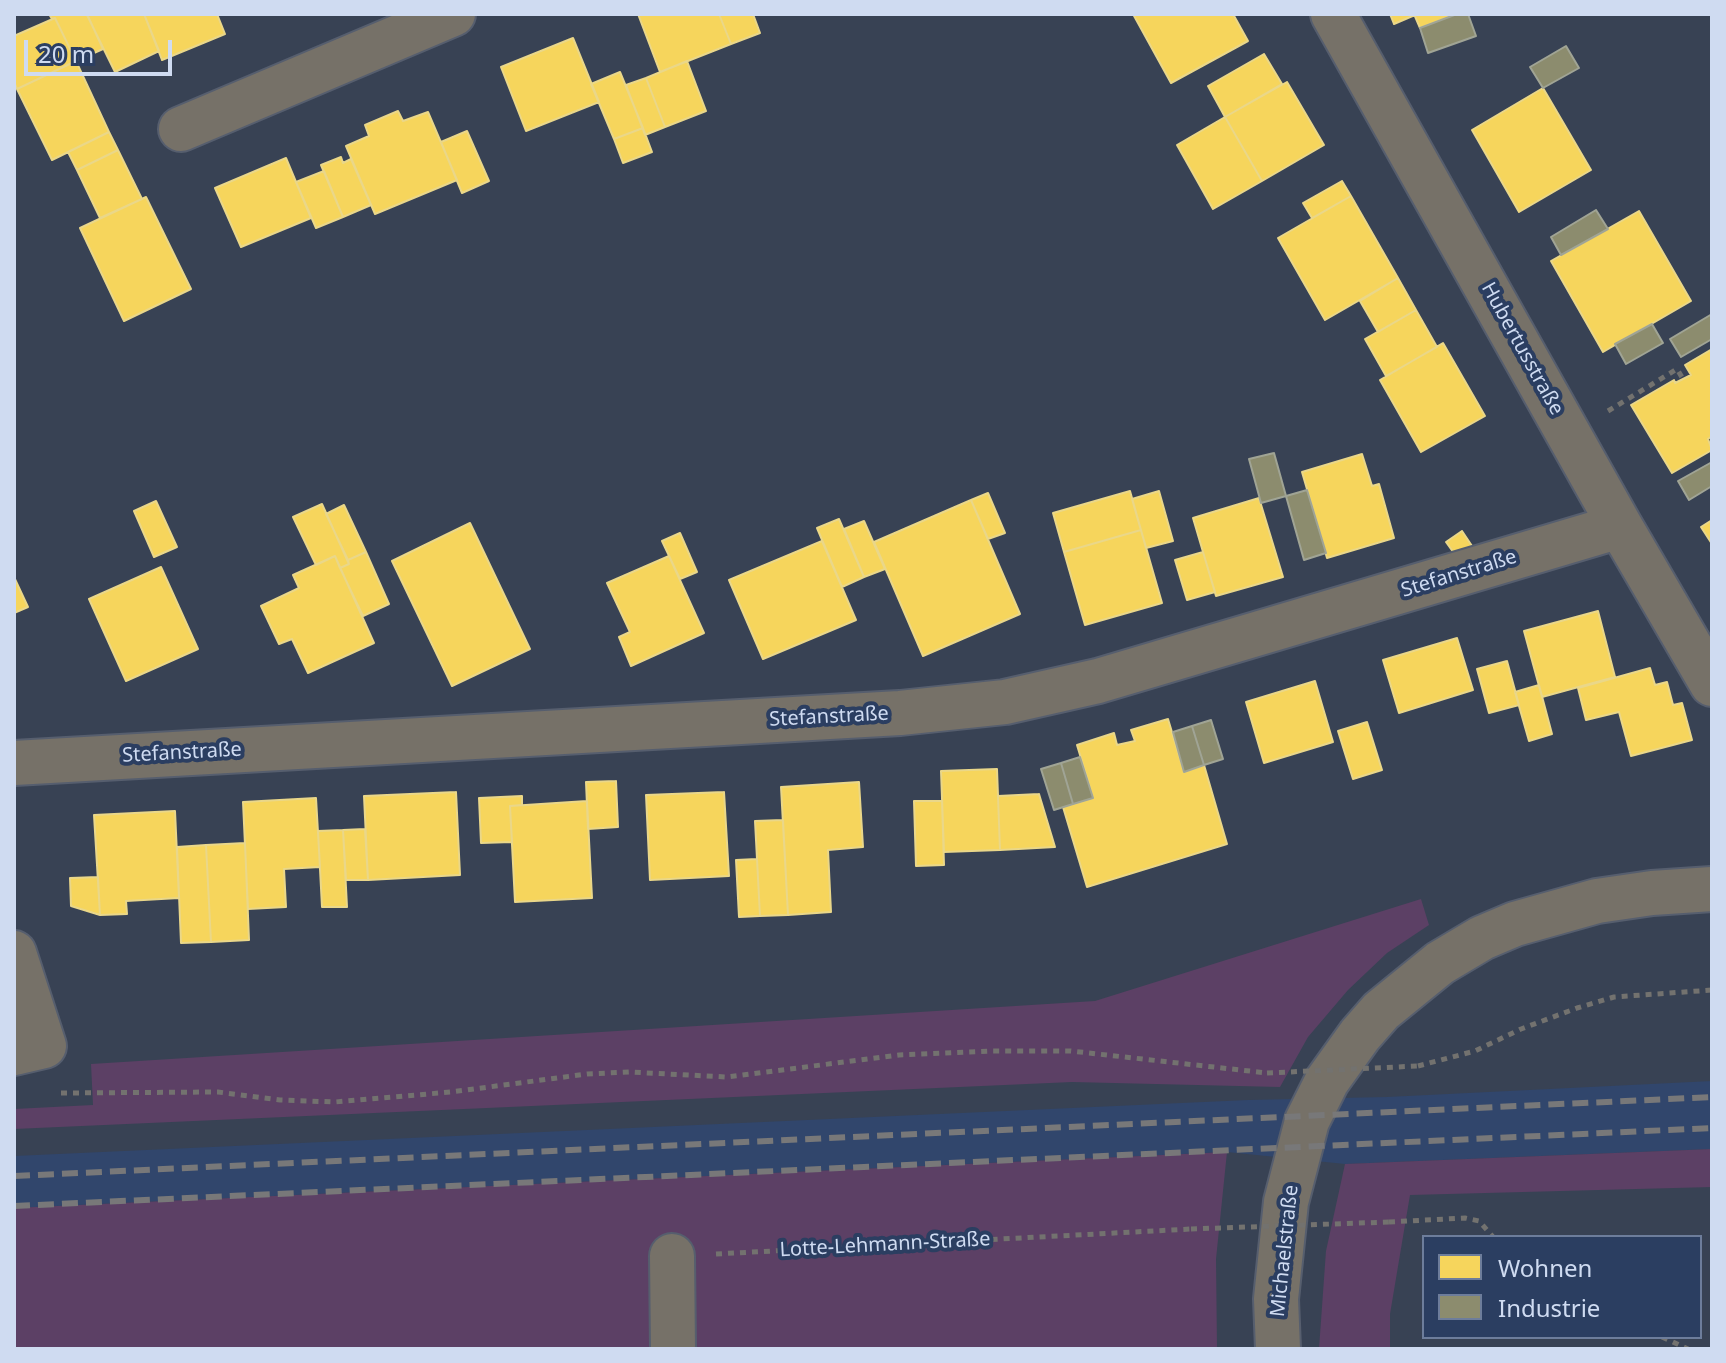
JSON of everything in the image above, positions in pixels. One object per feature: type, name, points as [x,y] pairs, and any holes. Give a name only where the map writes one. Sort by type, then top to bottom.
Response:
[{"type":"street","points":[[181,129],[453,14]]},
{"type":"street","name":"Hubertusstraße","points":[[1333,14],[1712,684]]},
{"type":"street","name":"Stefanstraße","points":[[14,763],[900,713],[1005,702],[1098,681],[1620,526]]},
{"type":"street","name":"Michaelstraße","points":[[1278,1349],[1276,1299],[1286,1202],[1307,1121],[1327,1081],[1381,1011],[1440,963],[1482,938],[1515,924],[1597,901],[1712,889]]},
{"type":"street","points":[[14,953],[44,1046],[14,1053]]},
{"type":"street","points":[[672,1256],[673,1349]]},
{"type":"path","points":[[1570,435],[1677,369],[1683,379]]},
{"type":"path","points":[[73,1092],[218,1092],[280,1100],[335,1102],[451,1092],[587,1074],[629,1072],[727,1077],[899,1055],[993,1051],[1071,1051],[1267,1073],[1418,1066],[1475,1051],[1521,1029],[1614,997],[1712,990]]},
{"type":"path","name":"Lotte-Lehmann-Straße","points":[[672,1256],[1465,1218],[1479,1221],[1491,1235]]},
{"type":"path","points":[[1666,1339],[1688,1349]]},
{"type":"shaded area","points":[[1421,899],[1429,925],[1387,953],[1348,990],[1308,1037],[1280,1087],[1072,1082],[14,1129],[14,1109],[93,1105],[91,1064],[1095,1001]]},
{"type":"shaded area","points":[[1712,1081],[1712,1149],[1345,1164],[1227,1152],[14,1208],[14,1156]]},
{"type":"shaded area","points":[[1712,1149],[1712,1187],[1410,1195],[1390,1314],[1390,1349],[1319,1349],[1326,1251],[1345,1164]]},
{"type":"shaded area","points":[[1227,1152],[1216,1259],[1217,1349],[14,1349],[14,1208]]},
{"type":"building: Wohnen","points":[[49,14],[87,14],[103,49],[76,61],[55,18],[52,19]]},
{"type":"building: Wohnen","points":[[144,14],[159,51],[115,72],[87,15]]},
{"type":"building: Wohnen","points":[[144,14],[217,14],[225,34],[162,60]]},
{"type":"building: Wohnen","points":[[638,14],[719,14],[731,44],[660,72]]},
{"type":"building: Wohnen","points":[[719,14],[753,14],[760,33],[731,44]]},
{"type":"building: Wohnen","points":[[1133,14],[1233,14],[1248,41],[1171,83]]},
{"type":"building: Wohnen","points":[[1390,14],[1414,14],[1415,15],[1394,24]]},
{"type":"building: Wohnen","points":[[1414,14],[1457,14],[1420,28]]},
{"type":"building: Wohnen","points":[[55,18],[76,61],[17,89],[14,82],[14,36]]},
{"type":"building: Wohnen","points":[[573,38],[599,102],[526,131],[501,67]]},
{"type":"building: Wohnen","points":[[1264,54],[1282,84],[1225,117],[1208,86]]},
{"type":"building: Wohnen","points":[[76,61],[109,132],[52,160],[17,89]]},
{"type":"building: Wohnen","points":[[687,61],[706,111],[665,127],[646,78]]},
{"type":"building: Wohnen","points":[[620,72],[643,128],[614,139],[591,84]]},
{"type":"building: Wohnen","points":[[646,78],[665,127],[645,135],[626,85]]},
{"type":"building: Wohnen","points":[[1287,82],[1324,145],[1262,181],[1225,117]]},
{"type":"building: Wohnen","points":[[1543,88],[1591,170],[1519,212],[1472,130]]},
{"type":"building: Wohnen","points":[[398,111],[403,121],[428,112],[457,180],[375,214],[346,146],[369,136],[365,125]]},
{"type":"building: Wohnen","points":[[1225,117],[1262,181],[1213,209],[1177,145]]},
{"type":"building: Wohnen","points":[[643,128],[652,152],[623,163],[614,139]]},
{"type":"building: Wohnen","points":[[467,131],[489,181],[462,193],[441,142]]},
{"type":"building: Wohnen","points":[[109,132],[118,150],[77,170],[68,152]]},
{"type":"building: Wohnen","points":[[118,150],[142,199],[100,218],[77,170]]},
{"type":"building: Wohnen","points":[[341,157],[343,163],[351,159],[371,205],[343,217],[321,165]]},
{"type":"building: Wohnen","points":[[286,158],[311,218],[241,247],[215,188]]},
{"type":"building: Wohnen","points":[[324,171],[343,217],[316,228],[296,182]]},
{"type":"building: Wohnen","points":[[1342,181],[1351,196],[1312,218],[1303,203]]},
{"type":"building: Wohnen","points":[[1351,196],[1398,278],[1325,320],[1278,238]]},
{"type":"building: Wohnen","points":[[146,197],[191,289],[124,321],[80,228]]},
{"type":"building: Wohnen","points":[[1639,211],[1691,301],[1603,352],[1551,261]]},
{"type":"building: Wohnen","points":[[1398,278],[1416,310],[1378,332],[1360,301]]},
{"type":"building: Wohnen","points":[[1416,310],[1437,347],[1386,376],[1365,339]]},
{"type":"building: Wohnen","points":[[1443,343],[1485,416],[1421,452],[1380,380]]},
{"type":"building: Wohnen","points":[[1712,349],[1712,436],[1708,439],[1712,450],[1672,473],[1631,405],[1674,380],[1675,383],[1691,375],[1685,365]]},
{"type":"building: Wohnen","points":[[1362,454],[1372,486],[1379,484],[1394,538],[1327,558],[1302,472]]},
{"type":"building: Wohnen","points":[[1130,491],[1141,530],[1064,552],[1053,513]]},
{"type":"building: Wohnen","points":[[1159,491],[1173,541],[1146,548],[1132,499]]},
{"type":"building: Wohnen","points":[[988,493],[1005,533],[988,539],[971,500]]},
{"type":"building: Wohnen","points":[[1259,498],[1283,577],[1216,596],[1193,518]]},
{"type":"building: Wohnen","points":[[971,500],[1020,614],[923,656],[874,542]]},
{"type":"building: Wohnen","points":[[156,501],[177,547],[154,557],[134,511]]},
{"type":"building: Wohnen","points":[[322,504],[349,564],[340,568],[335,556],[316,565],[293,517]]},
{"type":"building: Wohnen","points":[[344,505],[366,552],[348,560],[326,514]]},
{"type":"building: Wohnen","points":[[839,519],[864,577],[842,587],[817,528]]},
{"type":"building: Wohnen","points":[[1712,520],[1712,544],[1701,527]]},
{"type":"building: Wohnen","points":[[864,521],[885,569],[864,577],[844,529]]},
{"type":"building: Wohnen","points":[[470,523],[530,649],[452,686],[392,561]]},
{"type":"building: Wohnen","points":[[1141,530],[1162,603],[1085,625],[1064,552]]},
{"type":"building: Wohnen","points":[[1462,531],[1472,546],[1456,556],[1446,542]]},
{"type":"building: Wohnen","points":[[680,533],[697,572],[680,579],[662,541]]},
{"type":"building: Wohnen","points":[[822,541],[856,620],[763,659],[729,580]]},
{"type":"building: Wohnen","points":[[366,552],[389,604],[363,616],[340,568],[349,564],[348,560]]},
{"type":"building: Wohnen","points":[[1203,552],[1215,592],[1187,600],[1175,560]]},
{"type":"building: Wohnen","points":[[335,556],[374,643],[308,673],[292,639],[279,644],[261,606],[299,588],[293,575]]},
{"type":"building: Wohnen","points":[[669,556],[704,633],[631,666],[619,637],[630,632],[607,583]]},
{"type":"building: Wohnen","points":[[161,567],[198,649],[126,681],[89,599]]},
{"type":"building: Wohnen","points":[[14,577],[28,607],[14,613]]},
{"type":"building: Wohnen","points":[[1598,611],[1615,677],[1542,697],[1524,631]]},
{"type":"building: Wohnen","points":[[1457,638],[1473,690],[1399,713],[1383,660]]},
{"type":"building: Wohnen","points":[[1507,661],[1519,705],[1489,713],[1477,669]]},
{"type":"building: Wohnen","points":[[1650,668],[1655,685],[1667,682],[1673,705],[1682,703],[1692,740],[1631,756],[1619,712],[1586,720],[1578,688]]},
{"type":"building: Wohnen","points":[[1315,681],[1333,742],[1264,763],[1246,702]]},
{"type":"building: Wohnen","points":[[1539,685],[1552,734],[1529,741],[1515,692]]},
{"type":"building: Wohnen","points":[[1168,719],[1184,772],[1204,765],[1227,844],[1087,887],[1063,807],[1093,798],[1077,745],[1114,733],[1117,745],[1135,741],[1131,730]]},
{"type":"building: Wohnen","points":[[1367,722],[1382,770],[1353,779],[1338,731]]},
{"type":"building: Wohnen","points":[[997,769],[1000,850],[944,852],[941,771]]},
{"type":"building: Wohnen","points":[[616,781],[618,827],[588,829],[586,782]]},
{"type":"building: Wohnen","points":[[859,782],[863,847],[828,850],[831,912],[788,915],[781,787]]},
{"type":"building: Wohnen","points":[[456,792],[460,875],[368,880],[364,796]]},
{"type":"building: Wohnen","points":[[724,792],[729,876],[650,880],[646,795]]},
{"type":"building: Wohnen","points":[[1039,794],[1055,847],[1000,850],[998,796]]},
{"type":"building: Wohnen","points":[[522,796],[522,805],[510,806],[512,842],[481,843],[479,798]]},
{"type":"building: Wohnen","points":[[316,798],[320,867],[284,869],[286,907],[248,909],[243,802]]},
{"type":"building: Wohnen","points":[[587,801],[592,898],[515,902],[510,806]]},
{"type":"building: Wohnen","points":[[914,801],[942,801],[944,865],[916,866]]},
{"type":"building: Wohnen","points":[[175,811],[179,898],[126,901],[127,914],[100,915],[94,815]]},
{"type":"building: Wohnen","points":[[783,820],[788,915],[760,916],[755,821]]},
{"type":"building: Wohnen","points":[[365,829],[368,880],[346,880],[343,830]]},
{"type":"building: Wohnen","points":[[343,830],[347,907],[322,907],[318,831]]},
{"type":"building: Wohnen","points":[[245,843],[249,940],[211,942],[206,845]]},
{"type":"building: Wohnen","points":[[206,845],[211,942],[181,943],[177,847]]},
{"type":"building: Wohnen","points":[[757,859],[760,916],[739,917],[736,860]]},
{"type":"building: Wohnen","points":[[98,877],[100,915],[71,906],[70,878]]},
{"type":"building: Industrie","points":[[1457,14],[1468,14],[1476,36],[1428,53],[1420,28]]},
{"type":"building: Industrie","points":[[1566,46],[1579,68],[1543,88],[1530,67]]},
{"type":"building: Industrie","points":[[1596,210],[1608,229],[1561,255],[1551,237]]},
{"type":"building: Industrie","points":[[1712,314],[1712,339],[1681,357],[1670,339]]},
{"type":"building: Industrie","points":[[1652,324],[1663,343],[1626,364],[1615,344]]},
{"type":"building: Industrie","points":[[1274,453],[1286,496],[1261,503],[1249,459]]},
{"type":"building: Industrie","points":[[1712,462],[1712,486],[1689,500],[1678,481]]},
{"type":"building: Industrie","points":[[1307,490],[1326,553],[1304,560],[1286,496]]},
{"type":"building: Industrie","points":[[1211,720],[1223,759],[1204,765],[1192,726]]},
{"type":"building: Industrie","points":[[1192,726],[1204,765],[1184,772],[1173,732]]},
{"type":"building: Industrie","points":[[1080,757],[1093,798],[1073,804],[1061,763]]},
{"type":"building: Industrie","points":[[1061,763],[1073,804],[1054,810],[1041,769]]},
{"type":"railway","points":[[14,1176],[1712,1097]]},
{"type":"railway","points":[[14,1206],[1712,1128]]}]
